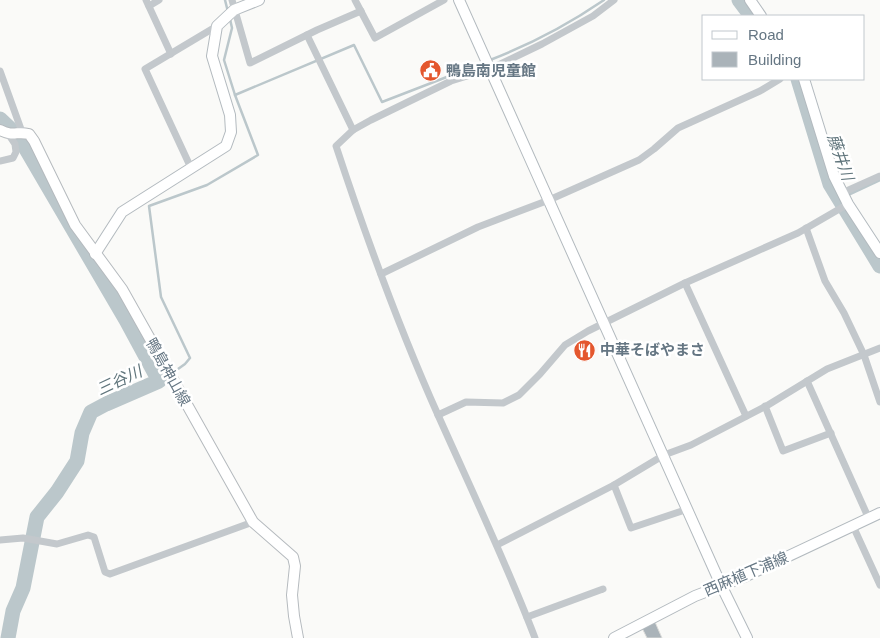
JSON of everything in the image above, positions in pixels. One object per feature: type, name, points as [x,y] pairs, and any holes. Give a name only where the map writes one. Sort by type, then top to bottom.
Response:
[{"type":"street","points":[[159,0],[147,3],[171,54]]},
{"type":"street","points":[[95,254],[122,212],[226,146],[231,132],[230,115],[212,56],[221,23],[233,5],[259,0]]},
{"type":"street","points":[[355,0],[376,38],[444,0]]},
{"type":"street","points":[[459,0],[721,585],[747,638]]},
{"type":"street","points":[[535,638],[497,545],[438,415],[381,274],[336,146],[353,130],[371,120],[487,63],[542,44],[593,16],[614,0]]},
{"type":"street","points":[[750,0],[760,15]]},
{"type":"street","points":[[233,5],[250,63],[307,35],[361,12]]},
{"type":"street","points":[[192,168],[145,69],[221,23]]},
{"type":"street","points":[[307,35],[353,130]]},
{"type":"street","points":[[0,71],[16,152],[13,158],[0,161]]},
{"type":"street","points":[[381,274],[478,227],[549,200],[638,160],[678,128],[760,91],[778,80]]},
{"type":"street","points":[[804,80],[834,176],[842,193],[844,206],[880,254]]},
{"type":"street","name":"鴨島神山線","points":[[13,133],[29,134],[34,141],[75,225],[122,289],[253,522],[292,557],[295,566],[292,595],[293,609],[298,638]]},
{"type":"street","points":[[842,193],[880,176]]},
{"type":"street","points":[[438,415],[466,402],[503,403],[519,395],[565,345],[603,323],[685,283],[806,228],[844,206]]},
{"type":"street","points":[[806,228],[825,281],[844,313],[864,355],[880,402]]},
{"type":"street","points":[[685,283],[746,416]]},
{"type":"street","points":[[497,545],[614,485],[664,455],[691,444],[765,406],[827,369],[880,348]]},
{"type":"street","points":[[807,381],[869,519]]},
{"type":"street","points":[[765,406],[783,451],[831,433]]},
{"type":"street","points":[[614,485],[631,528],[688,509]]},
{"type":"street","name":"西麻植下浦線","points":[[614,638],[695,596],[744,577],[880,513]]},
{"type":"street","points":[[0,540],[24,538],[57,544],[88,535],[94,537],[105,572],[110,574],[253,522]]},
{"type":"street","points":[[853,526],[880,585]]},
{"type":"street","points":[[527,617],[603,589]]},
{"type":"building","points":[[655,622],[662,638],[647,638],[642,628]]},
{"type":"waterway","points":[[225,0],[228,12]]},
{"type":"waterway","points":[[490,60],[548,33],[604,0]]},
{"type":"waterway","name":"藤井川","points":[[739,0],[750,15]]},
{"type":"waterway","points":[[171,374],[190,358],[161,297],[149,206],[207,185],[258,155],[224,60],[232,28],[230,19]]},
{"type":"waterway","points":[[235,95],[354,45],[382,102],[483,63]]},
{"type":"waterway","name":"藤井川","points":[[798,80],[830,184],[880,266]]},
{"type":"waterway","name":"三谷川","points":[[0,119],[19,137],[126,320],[159,381],[91,412],[82,433],[77,461],[57,492],[37,517],[23,588],[13,611],[8,638]]},
{"type":"waterway","points":[[848,195],[880,180]]},
{"type":"waterway","points":[[159,381],[167,376]]},
{"type":"place","name":"鴨島南児童館","points":[[430,71]]},
{"type":"place","name":"中華そばやまさ","points":[[584,350]]}]
